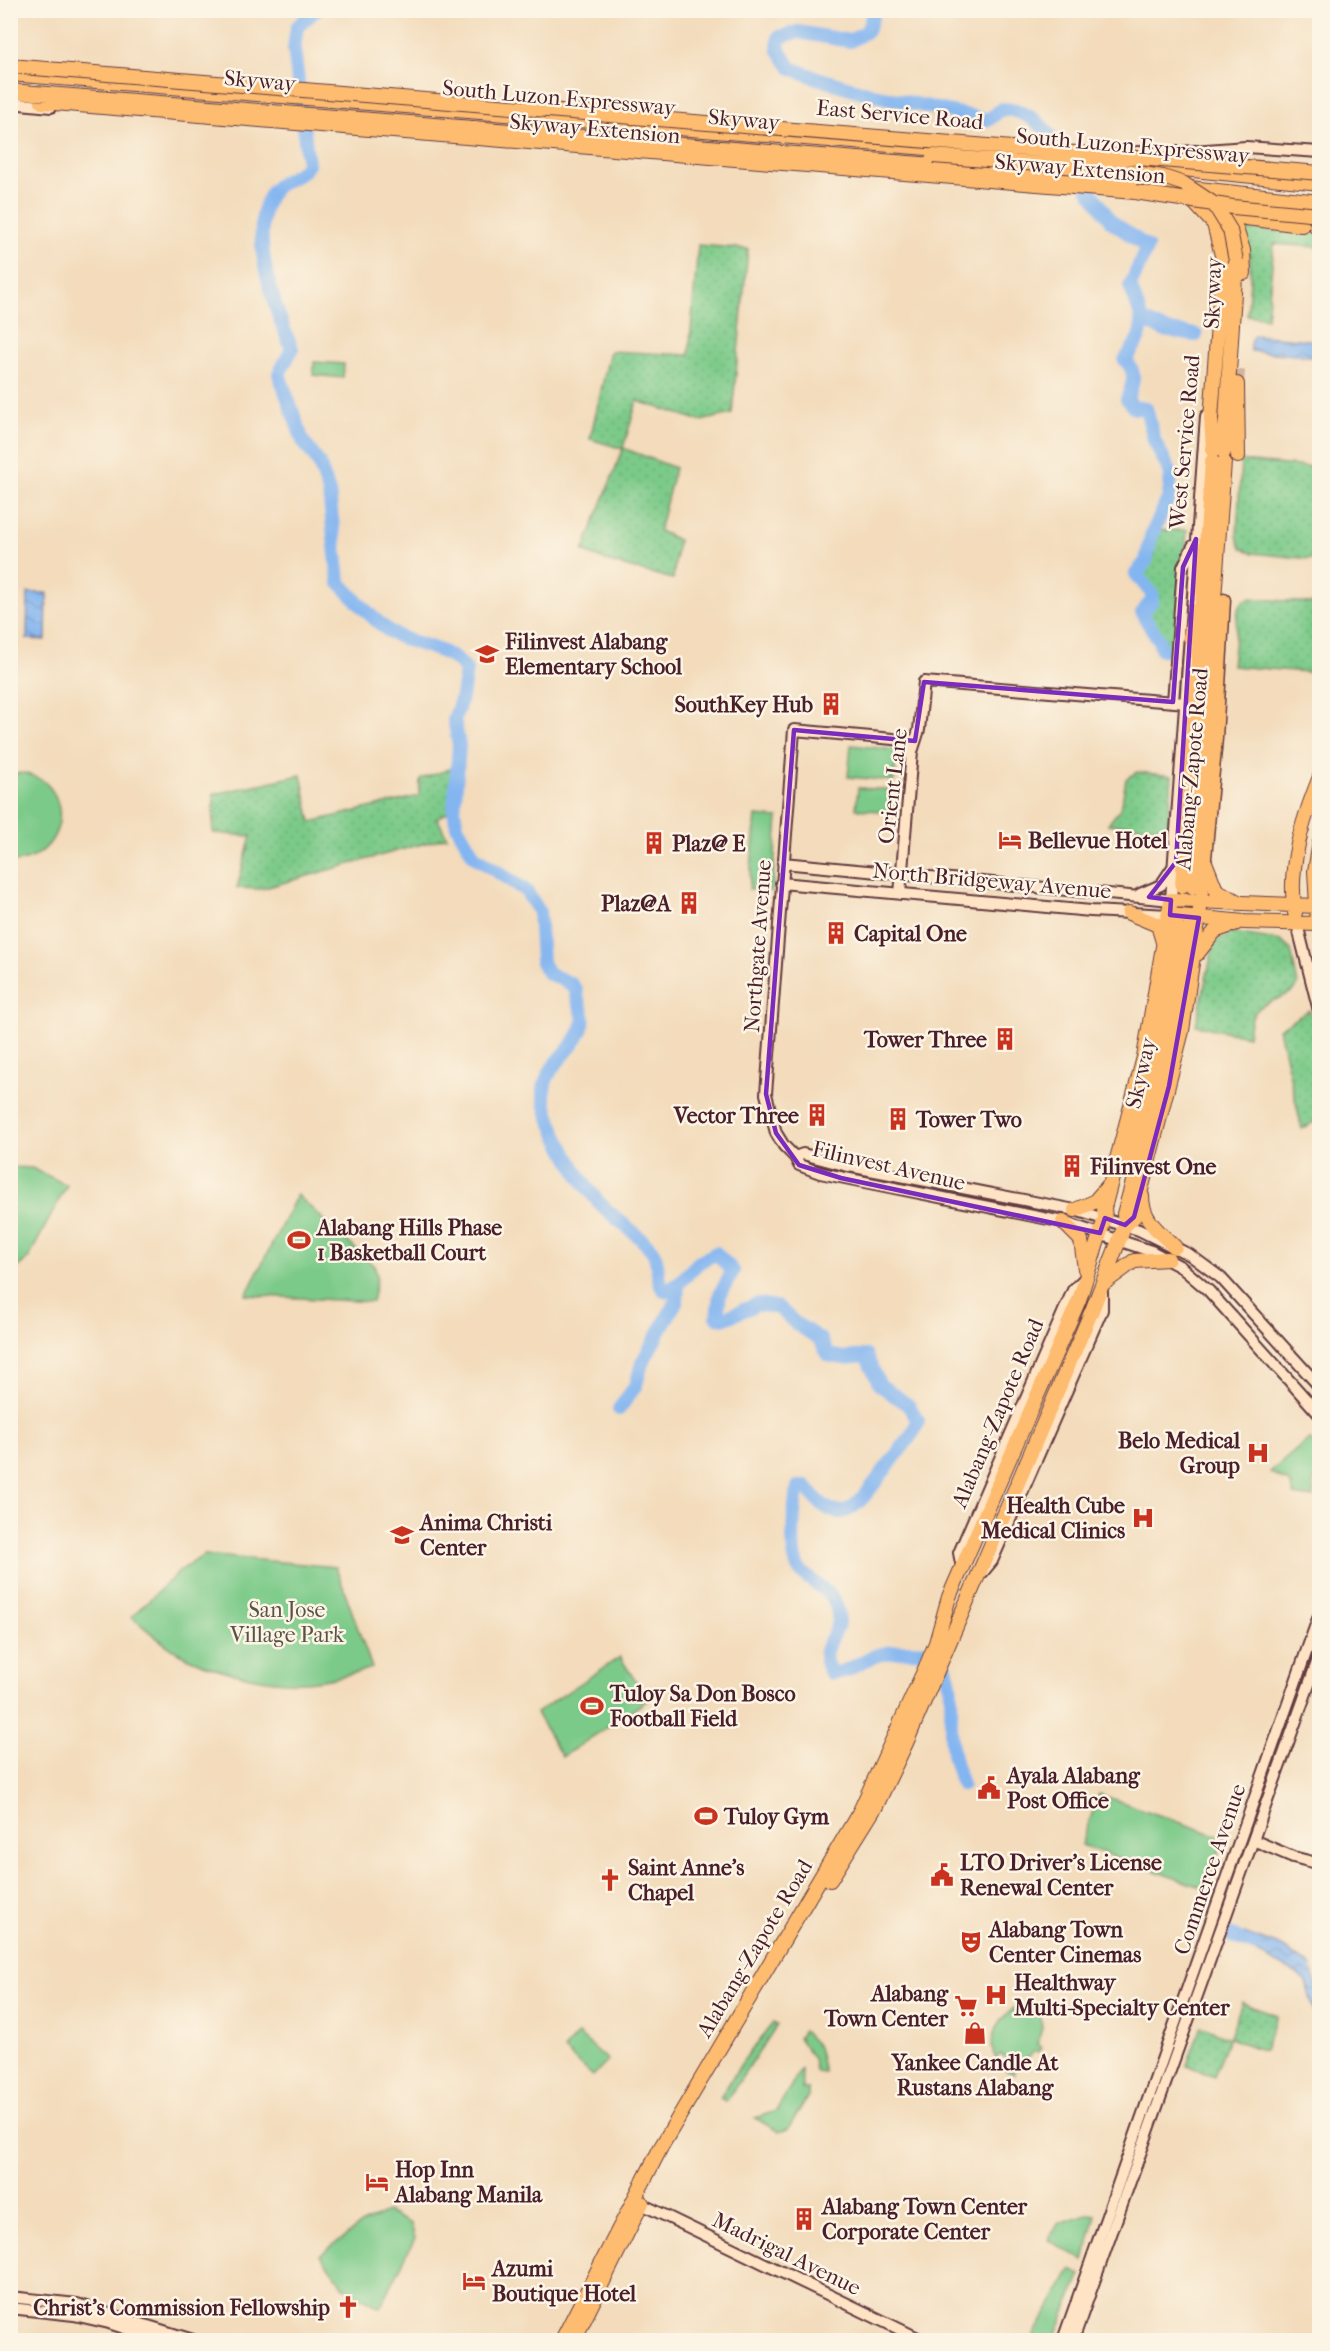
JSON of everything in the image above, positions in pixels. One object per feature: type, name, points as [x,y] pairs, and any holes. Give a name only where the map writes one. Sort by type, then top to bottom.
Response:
[{"type":"highway","name":"Skyway Extension","points":[[10,66],[1320,173]]},
{"type":"highway","name":"South Luzon Expressway","points":[[10,74],[299,91],[1163,167],[1320,183]]},
{"type":"highway","name":"Skyway","points":[[10,80],[1117,170],[1163,177],[1185,184],[1214,204],[1226,223],[1234,244],[1236,261],[1222,419]]},
{"type":"highway","name":"South Luzon Expressway","points":[[10,88],[302,120],[1096,178],[1320,202]]},
{"type":"highway","name":"Skyway","points":[[10,88],[1044,170],[1162,182],[1183,190],[1208,209],[1217,220],[1230,260],[1222,456],[1188,887]]},
{"type":"highway","name":"Skyway Extension","points":[[10,101],[1123,191],[1233,207],[1314,223]]},
{"type":"highway","points":[[1163,167],[1242,161],[1320,168]]},
{"type":"highway","points":[[1157,183],[1231,214],[1314,223]]},
{"type":"highway","points":[[1188,196],[1214,224],[1222,259],[1211,418],[1222,456]]},
{"type":"highway","points":[[1231,214],[1238,229],[1244,268],[1238,369]]},
{"type":"highway","points":[[1222,456],[1237,384]]},
{"type":"highway","points":[[1190,637],[1197,582],[1212,566],[1225,589],[1224,600]]},
{"type":"highway","points":[[1297,924],[1294,905],[1296,854],[1302,826],[1320,777]]},
{"type":"highway","points":[[1319,927],[1316,871],[1320,843]]},
{"type":"highway","points":[[1205,862],[1216,890],[1245,905]]},
{"type":"highway","name":"North Bridgeway Avenue","points":[[1171,900],[1245,905],[1318,906]]},
{"type":"highway","name":"Alabang-Zapote Road","points":[[941,1645],[949,1597],[1079,1300],[1105,1218],[1104,1208],[1144,1057],[1171,900]]},
{"type":"highway","name":"Alabang-Zapote Road","points":[[574,2340],[638,2202],[703,2073],[860,1811],[931,1672],[941,1645],[980,1576],[984,1558],[1102,1284],[1125,1225],[1134,1217],[1182,1032],[1195,959],[1201,902]]},
{"type":"highway","points":[[1130,913],[1158,925],[1164,949]]},
{"type":"highway","name":"North Bridgeway Avenue","points":[[1170,915],[1319,927]]},
{"type":"highway","points":[[1195,959],[1205,941],[1215,931],[1245,922]]},
{"type":"highway","name":"Skyway","points":[[1105,1218],[1113,1210],[1148,1085],[1183,928],[1173,1028],[1146,1139],[1124,1214],[1125,1225]]},
{"type":"highway","points":[[1075,1210],[1102,1196],[1114,1176]]},
{"type":"highway","points":[[1102,1284],[1134,1261],[1172,1253],[1144,1212],[1143,1187]]},
{"type":"highway","points":[[1063,1222],[1081,1240],[1084,1249],[1084,1279]]},
{"type":"highway","name":"Alabang-Zapote Road","points":[[562,2340],[638,2202]]},
{"type":"main road","name":"East Service Road","points":[[10,61],[299,91],[1041,145],[1167,153],[1246,147],[1320,152]]},
{"type":"main road","name":"West Service Road","points":[[10,101],[302,120],[1110,192],[1149,196],[1191,209],[1208,226],[1216,247],[1215,302],[1196,539],[1176,862],[1171,900]]},
{"type":"main road","points":[[1186,703],[1173,702],[1183,567],[1196,539]]},
{"type":"main road","name":"Alabang-Zapote Road","points":[[1201,902],[1224,600]]},
{"type":"main road","name":"Orient Lane","points":[[900,894],[915,741],[919,730],[924,682],[1173,702]]},
{"type":"main road","name":"Northgate Avenue","points":[[795,1157],[776,1133],[766,1094],[794,730],[915,741]]},
{"type":"main road","points":[[1134,895],[1150,892],[1161,885],[1176,862]]},
{"type":"main road","name":"North Bridgeway Avenue","points":[[783,863],[1171,900]]},
{"type":"main road","name":"North Bridgeway Avenue","points":[[781,883],[1170,915]]},
{"type":"main road","points":[[1297,924],[1320,1015]]},
{"type":"main road","name":"Filinvest Avenue","points":[[1320,1387],[1221,1278],[1125,1225],[1075,1210],[844,1165],[804,1154],[795,1157],[803,1167],[842,1178],[1063,1222],[1172,1253],[1226,1308],[1284,1377],[1320,1415]]},
{"type":"main road","name":"Alabang-Zapote Road","points":[[980,1576],[992,1561],[1102,1310],[1102,1284]]},
{"type":"main road","points":[[1284,1377],[1298,1364]]},
{"type":"main road","name":"Commerce Avenue","points":[[1063,2340],[1320,1613]]},
{"type":"main road","name":"Commerce Avenue","points":[[1073,2340],[1320,1654]]},
{"type":"main road","points":[[1280,1723],[1293,1726]]},
{"type":"main road","points":[[1252,1840],[1293,1857],[1320,1864]]},
{"type":"main road","name":"Madrigal Avenue","points":[[638,2202],[922,2340]]},
{"type":"main road","points":[[10,2297],[77,2304],[161,2340]]},
{"type":"main road","points":[[10,2308],[110,2318],[193,2340]]},
{"type":"highlighted area","points":[[1196,539],[1176,862],[1149,897],[1171,900],[1170,915],[1199,918],[1169,1086],[1134,1217],[1125,1225],[1105,1218],[1100,1233],[841,1178],[799,1165],[784,1146],[776,1133],[766,1094],[794,730],[915,741],[924,682],[1173,702],[1183,567]]},
{"type":"green space","points":[[1243,229],[1319,234],[1319,247],[1274,244],[1267,318],[1247,315],[1250,261]]},
{"type":"green space","points":[[698,245],[748,249],[732,414],[701,421],[637,401],[623,448],[675,468],[659,531],[678,540],[673,579],[609,562],[583,551],[623,449],[590,439],[610,351],[689,355]]},
{"type":"green space","points":[[314,362],[344,364],[343,378],[313,375]]},
{"type":"green space","points":[[1241,461],[1319,468],[1319,560],[1252,553],[1241,548],[1237,536]]},
{"type":"green space","points":[[1157,530],[1187,530],[1174,691],[1167,699],[1170,673],[1169,654],[1162,636],[1145,615],[1154,601],[1155,591],[1138,574],[1150,561]]},
{"type":"green space","points":[[1251,598],[1319,604],[1319,673],[1232,666],[1238,609],[1243,601]]},
{"type":"green space","points":[[851,745],[897,750],[894,781],[848,777]]},
{"type":"green space","points":[[453,768],[450,811],[437,818],[447,837],[261,889],[237,888],[251,836],[213,833],[214,794],[301,775],[311,822],[419,796],[420,779]]},
{"type":"green space","points":[[1137,772],[1172,776],[1168,828],[1108,824],[1121,808],[1126,779]]},
{"type":"green space","points":[[25,773],[44,781],[55,795],[59,808],[59,822],[48,845],[38,854],[26,860],[11,862],[11,774]]},
{"type":"green space","points":[[858,788],[894,790],[892,812],[856,809]]},
{"type":"green space","points":[[756,816],[778,818],[772,891],[749,889]]},
{"type":"green space","points":[[1230,932],[1281,941],[1291,950],[1298,985],[1288,994],[1256,1011],[1250,1021],[1248,1036],[1196,1025],[1214,943]]},
{"type":"green space","points":[[1309,1010],[1319,1031],[1319,1119],[1302,1129],[1279,1029]]},
{"type":"green space","points":[[10,1167],[32,1168],[67,1185],[28,1259],[15,1269],[10,1269]]},
{"type":"green space","points":[[297,1195],[375,1267],[377,1277],[372,1302],[246,1295]]},
{"type":"green space","points":[[1309,1439],[1319,1450],[1319,1476],[1315,1478],[1313,1498],[1294,1495],[1290,1483],[1270,1472]]},
{"type":"green space","name":"San Jose Village Park","points":[[204,1555],[336,1567],[372,1668],[319,1681],[274,1681],[246,1676],[190,1659],[167,1645],[131,1617],[181,1570]]},
{"type":"green space","name":"Tuloy Sa Don Bosco Football Field","points":[[620,1657],[648,1700],[562,1757],[536,1713]]},
{"type":"green space","points":[[1099,1794],[1224,1838],[1206,1889],[1081,1845]]},
{"type":"green space","points":[[1242,2003],[1277,2016],[1264,2051],[1229,2038]]},
{"type":"green space","points":[[1020,2006],[1032,2006],[1040,2014],[1042,2028],[1037,2044],[1041,2047],[1038,2052],[1034,2051],[1025,2060],[1013,2065],[1014,2074],[1004,2069],[1010,2060],[1000,2054],[996,2059],[992,2043],[993,2035],[1001,2021]]},
{"type":"green space","points":[[773,2023],[777,2025],[726,2101],[720,2098],[743,2061]]},
{"type":"green space","points":[[1201,2026],[1229,2038],[1214,2077],[1187,2065]]},
{"type":"green space","points":[[803,2031],[818,2047],[824,2072],[815,2071],[813,2058],[798,2038]]},
{"type":"green space","points":[[578,2034],[608,2060],[593,2076],[564,2050]]},
{"type":"green space","points":[[801,2069],[802,2089],[808,2089],[808,2096],[788,2129],[779,2132],[755,2118],[776,2111]]},
{"type":"green space","points":[[387,2212],[411,2224],[415,2238],[380,2308],[344,2287],[320,2255],[362,2224]]},
{"type":"green space","points":[[1087,2214],[1096,2215],[1084,2260],[1048,2240],[1059,2223]]},
{"type":"green space","points":[[1071,2270],[1081,2275],[1053,2340],[1031,2340]]},
{"type":"water","points":[[1254,335],[1319,341],[1319,357],[1251,351],[1250,344]]},
{"type":"water","points":[[28,593],[47,593],[46,640],[27,639]]},
{"type":"water","points":[[1244,1933],[1282,1947],[1311,1966],[1319,1996],[1319,2030],[1306,1982],[1296,1973],[1240,1944]]},
{"type":"waterway","points":[[316,10],[297,27],[294,48],[308,164],[305,169],[280,184],[272,192],[265,208],[262,249],[271,292],[292,349],[279,374],[303,441],[319,463],[329,492],[339,582],[369,614],[389,631],[409,641],[449,655],[466,670],[462,696],[454,720],[459,745],[454,811],[457,826],[474,856],[526,891],[539,911],[542,962],[548,973],[571,984],[576,990],[583,1015],[583,1024],[575,1041],[550,1072],[544,1090],[545,1102],[555,1131],[589,1190],[603,1206],[651,1249],[665,1291],[678,1284],[698,1263],[716,1253],[733,1271],[720,1294],[717,1317],[725,1318],[758,1304],[779,1308],[795,1323],[820,1339],[828,1355],[844,1358],[866,1356],[880,1385],[908,1405],[918,1420],[914,1431],[871,1488],[846,1511],[838,1512],[828,1509],[806,1487],[798,1487],[794,1517],[794,1553],[799,1569],[828,1593],[836,1605],[838,1622],[825,1656],[831,1673],[849,1669],[872,1657],[886,1653],[909,1651],[939,1653],[949,1678],[951,1740],[962,1785]]},
{"type":"waterway","points":[[875,10],[867,31],[850,41],[798,32],[779,37],[778,49],[791,68],[870,94],[988,120],[1002,109],[1014,110],[1032,118],[1040,125],[1067,159]]},
{"type":"waterway","points":[[1084,182],[1111,221],[1147,247],[1130,286],[1141,317],[1141,332],[1125,360],[1133,374],[1127,399],[1134,408],[1146,408],[1154,440],[1171,474],[1169,497],[1151,536],[1146,561],[1136,574],[1152,594],[1152,601],[1142,612],[1162,650]]},
{"type":"waterway","points":[[1142,319],[1163,330],[1196,335]]},
{"type":"waterway","points":[[619,1409],[636,1385],[642,1363],[677,1300],[678,1284]]},
{"type":"waterway","points":[[1230,1935],[1256,1946]]},
{"type":"tunnel","points":[[1237,384],[1238,369]]},
{"type":"place","name":"Filinvest Alabang Elementary School","points":[[487,654]]},
{"type":"place","name":"SouthKey Hub","points":[[831,704]]},
{"type":"place","name":"Bellevue Hotel","points":[[1010,840]]},
{"type":"place","name":"Plaz@ E","points":[[654,843]]},
{"type":"place","name":"Plaz@A","points":[[689,903]]},
{"type":"place","name":"Capital One","points":[[836,933]]},
{"type":"place","name":"Tower Three","points":[[1005,1039]]},
{"type":"place","name":"Vector Three","points":[[817,1115]]},
{"type":"place","name":"Tower Two","points":[[898,1119]]},
{"type":"place","name":"Filinvest One","points":[[1072,1166]]},
{"type":"place","name":"Alabang Hills Phase 1 Basketball Court","points":[[299,1240]]},
{"type":"place","name":"Belo Medical Group","points":[[1258,1453]]},
{"type":"place","name":"Health Cube Medical Clinics","points":[[1143,1518]]},
{"type":"place","name":"Anima Christi Center","points":[[402,1535]]},
{"type":"place","name":"Tuloy Sa Don Bosco Football Field","points":[[592,1706]]},
{"type":"place","name":"Ayala Alabang Post Office","points":[[989,1788]]},
{"type":"place","name":"Tuloy Gym","points":[[706,1816]]},
{"type":"place","name":"LTO Driver's License Renewal Center","points":[[942,1875]]},
{"type":"place","name":"Saint Anne's Chapel","points":[[610,1880]]},
{"type":"place","name":"Alabang Town Center Cinemas","points":[[971,1942]]},
{"type":"place","name":"Healthway Multi-Specialty Center","points":[[996,1995]]},
{"type":"place","name":"Alabang Town Center","points":[[966,2006]]},
{"type":"place","name":"Yankee Candle At Rustans Alabang","points":[[975,2033]]},
{"type":"place","name":"Hop Inn Alabang Manila","points":[[377,2182]]},
{"type":"place","name":"Alabang Town Center Corporate Center","points":[[804,2219]]},
{"type":"place","name":"Azumi Boutique Hotel","points":[[474,2281]]},
{"type":"place","name":"Christ's Commission Fellowship","points":[[348,2307]]}]
